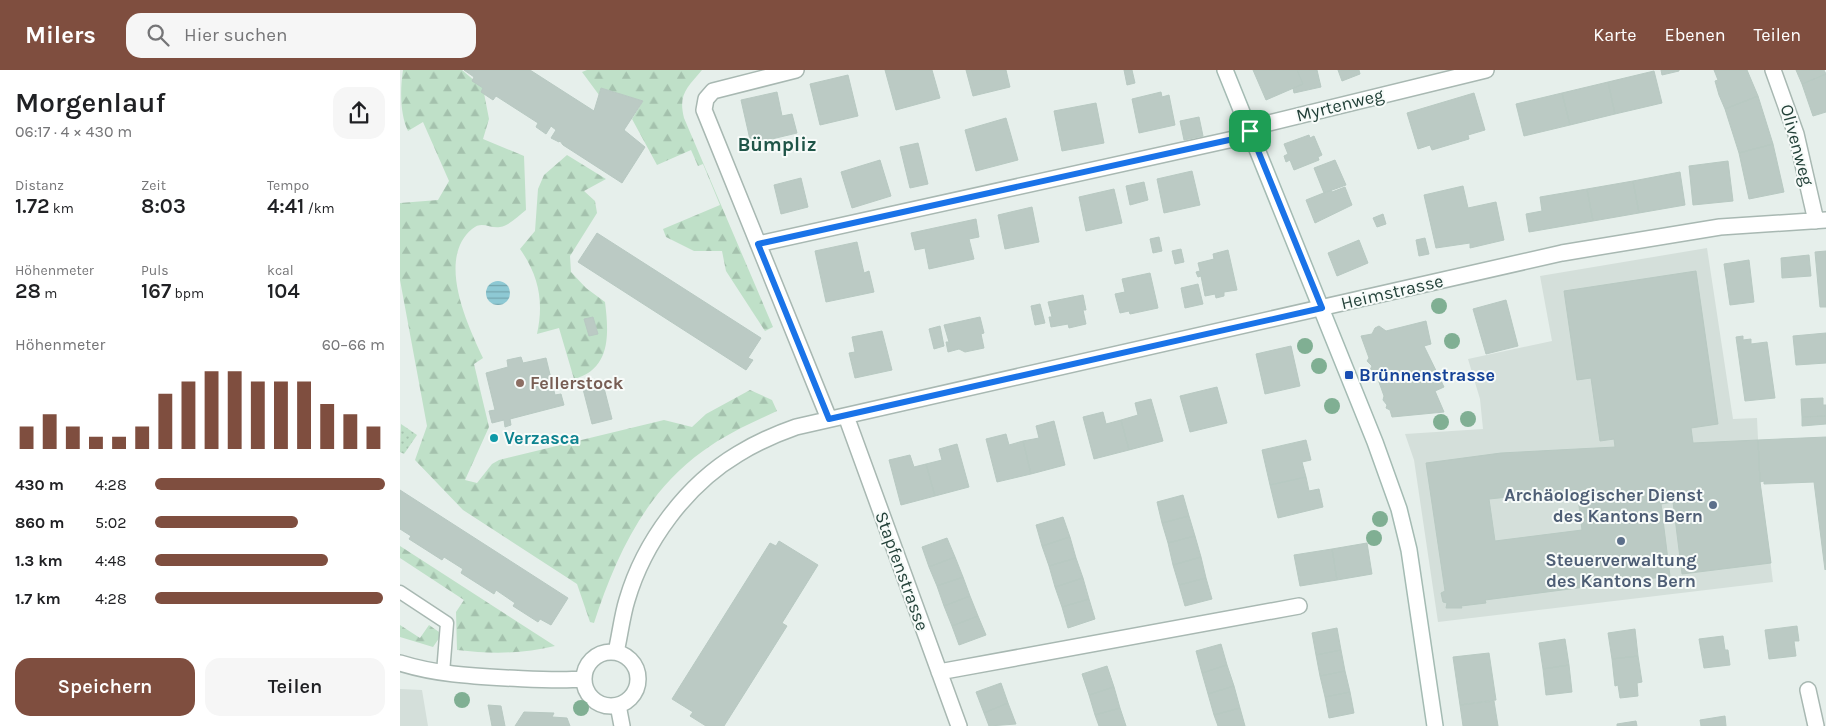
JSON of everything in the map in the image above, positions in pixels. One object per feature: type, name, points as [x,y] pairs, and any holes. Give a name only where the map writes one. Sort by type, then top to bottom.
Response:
[{"type":"street","points":[[796,70],[717,89],[710,93],[705,102],[707,119],[829,419]]},
{"type":"street","points":[[1225,70],[1375,442],[1405,530],[1435,726]]},
{"type":"street","name":"Myrtenweg","points":[[758,244],[1238,138],[1260,125],[1486,70]]},
{"type":"street","name":"Olivenweg","points":[[1773,70],[1796,134],[1821,221]]},
{"type":"street","name":"Heimstrasse","points":[[616,652],[627,599],[645,557],[663,525],[696,488],[718,468],[752,446],[796,426],[1562,253],[1720,227],[1821,221]]},
{"type":"street","name":"Stapfenstrasse","points":[[846,416],[959,726]]},
{"type":"street","points":[[939,672],[1299,606]]},
{"type":"street","points":[[616,652],[629,658],[638,675],[636,689],[633,695],[618,705],[608,706],[593,700],[585,688],[583,679],[586,666],[591,659],[599,654],[616,652]]},
{"type":"street","points":[[400,663],[443,673],[539,680],[583,679]]},
{"type":"street","points":[[1808,690],[1816,726]]},
{"type":"street","points":[[618,705],[622,726]]},
{"type":"lane","points":[[400,592],[447,623],[443,673]]},
{"type":"shaded area","points":[[1707,248],[1733,419],[1757,418],[1760,481],[1773,582],[1438,622],[1414,460],[1405,434],[1483,429],[1480,399],[1468,359],[1552,341],[1540,276]]},
{"type":"shaded area","points":[[400,689],[422,690],[428,726],[400,726]]},
{"type":"green space","points":[[403,70],[462,70],[483,88],[489,119],[483,139],[524,156],[526,210],[504,226],[476,226],[462,242],[456,257],[458,293],[463,311],[483,358],[474,364],[489,427],[465,480],[477,483],[492,464],[499,460],[664,420],[692,427],[706,414],[750,390],[772,400],[777,411],[721,439],[683,467],[664,486],[649,506],[622,551],[594,623],[590,622],[577,584],[463,510],[415,460],[427,426],[400,280],[400,203],[438,200],[449,181],[423,122],[408,131],[405,124],[401,102]]},
{"type":"green space","points":[[587,70],[702,70],[688,87],[683,97],[682,110],[684,118],[773,327],[765,331],[726,271],[722,251],[694,251],[666,237],[663,229],[720,205],[703,164],[698,166],[691,150],[657,165],[632,119],[643,101],[601,88],[599,95],[582,72]]},
{"type":"green space","points":[[567,155],[606,179],[584,191],[595,201],[597,213],[570,256],[571,272],[586,288],[605,302],[607,338],[601,359],[595,367],[586,374],[574,379],[559,328],[537,334],[540,300],[536,279],[520,249],[535,231],[538,189],[544,175]]},
{"type":"green space","points":[[401,424],[417,435],[404,454],[400,452]]},
{"type":"green space","points":[[400,546],[555,646],[531,651],[482,652],[457,650],[456,612],[464,600],[400,558]]},
{"type":"green space","points":[[400,625],[420,638],[429,625],[442,634],[433,647],[400,637]]},
{"type":"water","points":[[498,281],[503,282],[509,288],[509,298],[503,304],[498,305],[493,304],[487,298],[486,293],[487,288],[493,282]]},
{"type":"building","points":[[464,70],[530,70],[594,111],[601,88],[643,101],[624,130],[645,147],[622,183],[563,145],[560,141],[551,138],[556,130],[551,126],[546,134],[536,127],[538,123],[496,96],[493,100],[481,92],[483,88],[472,81],[474,77]]},
{"type":"building","points":[[885,70],[932,70],[940,98],[896,110]]},
{"type":"building","points":[[966,70],[1006,70],[1010,87],[973,96]]},
{"type":"building","points":[[1124,70],[1132,70],[1135,83],[1127,85]]},
{"type":"building","points":[[1253,70],[1297,70],[1303,84],[1266,100]]},
{"type":"building","points":[[1297,70],[1317,70],[1321,87],[1294,93],[1293,88],[1303,84]]},
{"type":"building","points":[[1338,70],[1359,70],[1360,74],[1342,81]]},
{"type":"building","points":[[1661,70],[1679,70],[1679,71],[1662,75]]},
{"type":"building","points":[[1714,70],[1747,70],[1758,96],[1725,109],[1715,81],[1718,80]]},
{"type":"building","points":[[1796,70],[1824,70],[1826,74],[1802,84]]},
{"type":"building","points":[[1654,71],[1662,103],[1615,114],[1608,82]]},
{"type":"building","points":[[1826,74],[1826,112],[1813,116],[1802,84]]},
{"type":"building","points":[[848,75],[858,116],[820,125],[810,84]]},
{"type":"building","points":[[1608,82],[1615,114],[1570,125],[1562,93]]},
{"type":"building","points":[[777,92],[782,116],[792,114],[797,133],[751,144],[741,100]]},
{"type":"building","points":[[1161,92],[1162,97],[1169,95],[1175,125],[1139,133],[1132,99]]},
{"type":"building","points":[[1474,93],[1485,130],[1468,135],[1469,139],[1432,150],[1430,145],[1418,149],[1407,113]]},
{"type":"building","points":[[1562,93],[1570,125],[1524,136],[1516,104]]},
{"type":"building","points":[[1758,96],[1773,144],[1739,153],[1725,109]]},
{"type":"building","points":[[1096,103],[1104,143],[1062,151],[1054,111]]},
{"type":"building","points":[[1199,117],[1203,136],[1184,140],[1180,121]]},
{"type":"building","points":[[1006,118],[1018,160],[976,171],[965,130]]},
{"type":"building","points":[[1309,135],[1310,138],[1314,136],[1322,155],[1318,157],[1319,160],[1294,170],[1290,160],[1286,162],[1284,156],[1288,154],[1284,144]]},
{"type":"building","points":[[918,143],[928,184],[910,188],[900,147]]},
{"type":"building","points":[[1773,144],[1784,192],[1749,199],[1739,153]]},
{"type":"building","points":[[880,160],[891,196],[852,208],[841,172]]},
{"type":"building","points":[[1335,160],[1346,185],[1324,193],[1314,168]]},
{"type":"building","points":[[1728,161],[1733,201],[1693,205],[1689,166]]},
{"type":"building","points":[[1192,171],[1200,205],[1164,213],[1157,179]]},
{"type":"building","points":[[1680,172],[1685,205],[1639,213],[1633,181]]},
{"type":"building","points":[[801,178],[808,207],[781,214],[774,185]]},
{"type":"building","points":[[1633,181],[1639,213],[1593,221],[1587,189]]},
{"type":"building","points":[[1144,182],[1148,200],[1130,205],[1126,186]]},
{"type":"building","points":[[1463,186],[1468,208],[1496,202],[1504,240],[1470,248],[1470,243],[1436,248],[1424,195]]},
{"type":"building","points":[[1345,187],[1352,205],[1315,223],[1306,200],[1331,190],[1332,192]]},
{"type":"building","points":[[1114,189],[1122,223],[1086,231],[1079,197]]},
{"type":"building","points":[[1587,189],[1593,221],[1529,232],[1526,214],[1542,211],[1540,197]]},
{"type":"building","points":[[1032,207],[1039,242],[1005,249],[998,215]]},
{"type":"building","points":[[1383,214],[1386,224],[1377,227],[1373,218]]},
{"type":"building","points":[[976,219],[979,237],[969,239],[974,259],[929,269],[925,248],[915,250],[911,233]]},
{"type":"building","points":[[597,233],[761,338],[748,358],[753,360],[746,370],[578,262]]},
{"type":"building","points":[[1159,237],[1162,251],[1153,253],[1150,239]]},
{"type":"building","points":[[1425,238],[1429,254],[1419,256],[1416,240]]},
{"type":"building","points":[[1359,240],[1368,263],[1337,276],[1328,253]]},
{"type":"building","points":[[857,242],[864,273],[869,271],[874,292],[826,302],[815,251]]},
{"type":"building","points":[[1181,249],[1184,262],[1175,264],[1172,251]]},
{"type":"building","points":[[1228,250],[1237,290],[1224,292],[1224,296],[1216,298],[1215,294],[1205,296],[1201,276],[1198,277],[1196,272],[1200,271],[1198,263],[1214,259],[1213,254]]},
{"type":"building","points":[[1826,251],[1826,307],[1820,307],[1815,252]]},
{"type":"building","points":[[1809,255],[1811,276],[1782,278],[1781,258]]},
{"type":"building","points":[[1749,260],[1754,302],[1730,305],[1724,264]]},
{"type":"building","points":[[1696,271],[1718,424],[1691,428],[1693,443],[1758,440],[1760,482],[1771,563],[1682,574],[1673,502],[1661,504],[1670,576],[1485,600],[1486,603],[1461,606],[1462,608],[1446,608],[1447,603],[1443,602],[1441,593],[1445,591],[1426,463],[1501,453],[1615,447],[1614,439],[1600,441],[1591,378],[1577,380],[1564,291]],"holes":[[[1577,490],[1582,530],[1495,541],[1489,499]]]},
{"type":"building","points":[[1150,273],[1158,308],[1130,314],[1129,311],[1120,313],[1115,294],[1125,292],[1122,279]]},
{"type":"building","points":[[1198,284],[1203,304],[1185,308],[1181,288]]},
{"type":"building","points":[[1083,295],[1086,310],[1083,310],[1086,324],[1069,328],[1068,324],[1051,327],[1049,317],[1052,317],[1048,302]]},
{"type":"building","points":[[1506,300],[1518,346],[1486,354],[1473,309]]},
{"type":"building","points":[[1040,304],[1045,323],[1035,325],[1031,306]]},
{"type":"building","points":[[593,317],[598,334],[589,336],[584,319]]},
{"type":"building","points":[[980,317],[984,333],[981,334],[984,348],[965,352],[959,349],[948,352],[946,342],[949,342],[944,325]]},
{"type":"building","points":[[1426,321],[1431,344],[1424,346],[1444,387],[1435,391],[1444,412],[1392,417],[1390,410],[1386,408],[1387,405],[1383,400],[1384,396],[1375,371],[1370,370],[1372,366],[1367,361],[1369,358],[1361,336],[1372,334],[1375,328],[1379,326],[1386,331]]},
{"type":"building","points":[[940,326],[944,346],[934,349],[929,329]]},
{"type":"building","points":[[882,331],[892,370],[855,378],[849,353],[855,352],[852,337]]},
{"type":"building","points":[[1826,333],[1826,363],[1796,365],[1793,336]]},
{"type":"building","points":[[1743,336],[1743,340],[1751,339],[1751,344],[1767,342],[1775,398],[1745,401],[1736,337]]},
{"type":"building","points":[[1291,346],[1300,386],[1265,394],[1256,354]]},
{"type":"building","name":"Fellerstock","points":[[521,357],[523,363],[546,358],[555,395],[561,394],[564,405],[510,419],[511,425],[505,427],[504,420],[492,423],[489,411],[495,410],[486,373],[508,367],[507,360]]},
{"type":"building","points":[[603,384],[612,419],[592,424],[583,389]]},
{"type":"building","points":[[1217,387],[1227,423],[1190,432],[1180,396]]},
{"type":"building","points":[[1823,398],[1823,405],[1826,405],[1826,416],[1802,417],[1801,399]]},
{"type":"building","points":[[1151,399],[1163,441],[1129,450],[1121,420],[1138,415],[1135,403]]},
{"type":"building","points":[[1103,412],[1106,424],[1121,420],[1129,450],[1094,459],[1083,417]]},
{"type":"building","points":[[1826,416],[1826,424],[1802,426],[1802,417]]},
{"type":"building","points":[[1054,421],[1065,465],[1031,474],[1023,441],[1039,438],[1036,426]]},
{"type":"building","points":[[1006,434],[1009,445],[1023,441],[1031,474],[997,482],[986,439]]},
{"type":"building","points":[[1826,437],[1825,570],[1814,482],[1764,484],[1764,481],[1760,482],[1758,440]]},
{"type":"building","points":[[1306,440],[1311,460],[1302,462],[1306,477],[1270,485],[1262,450]]},
{"type":"building","points":[[957,444],[969,487],[935,496],[926,464],[942,460],[939,449]]},
{"type":"building","points":[[910,455],[914,467],[926,464],[935,496],[901,505],[889,460]]},
{"type":"building","points":[[1306,477],[1309,491],[1319,489],[1323,507],[1278,518],[1270,485]]},
{"type":"building","points":[[400,490],[568,598],[551,625],[540,619],[538,622],[513,606],[515,603],[496,590],[494,594],[461,573],[463,569],[444,557],[442,560],[409,539],[411,536],[400,529]]},
{"type":"building","points":[[1183,495],[1189,516],[1162,523],[1157,502]]},
{"type":"building","points":[[1189,516],[1195,536],[1168,543],[1162,523]]},
{"type":"building","points":[[1063,517],[1070,537],[1042,546],[1036,525]]},
{"type":"building","points":[[1195,536],[1201,557],[1173,565],[1168,543]]},
{"type":"building","points":[[1070,537],[1076,558],[1049,566],[1042,546]]},
{"type":"building","points":[[947,538],[955,557],[929,567],[922,547]]},
{"type":"building","points":[[779,541],[818,565],[782,623],[787,626],[724,726],[706,726],[690,716],[693,712],[672,699],[770,543],[776,546]]},
{"type":"building","points":[[1367,543],[1372,574],[1337,580],[1332,549]]},
{"type":"building","points":[[1332,549],[1337,580],[1300,586],[1294,555]]},
{"type":"building","points":[[955,557],[963,577],[937,586],[929,567]]},
{"type":"building","points":[[1201,557],[1206,578],[1179,585],[1173,565]]},
{"type":"building","points":[[1076,558],[1083,578],[1055,587],[1049,566]]},
{"type":"building","points":[[963,577],[970,596],[944,606],[937,586]]},
{"type":"building","points":[[1083,578],[1089,599],[1062,607],[1055,587]]},
{"type":"building","points":[[1206,578],[1212,599],[1185,606],[1179,585]]},
{"type":"building","points":[[970,596],[978,616],[952,626],[944,606]]},
{"type":"building","points":[[1089,599],[1095,619],[1068,628],[1062,607]]},
{"type":"building","points":[[978,616],[986,635],[959,645],[952,626]]},
{"type":"building","points":[[1797,626],[1799,641],[1794,641],[1796,656],[1769,659],[1765,630]]},
{"type":"building","points":[[1337,628],[1341,650],[1316,655],[1312,633]]},
{"type":"building","points":[[1635,629],[1638,656],[1612,659],[1608,633]]},
{"type":"building","points":[[1723,636],[1725,650],[1728,650],[1730,665],[1704,668],[1699,639]]},
{"type":"building","points":[[1565,639],[1569,665],[1543,669],[1539,643]]},
{"type":"building","points":[[1221,644],[1227,665],[1202,673],[1196,651]]},
{"type":"building","points":[[1341,650],[1345,671],[1320,676],[1316,655]]},
{"type":"building","points":[[1489,653],[1496,700],[1460,705],[1453,657]]},
{"type":"building","points":[[1638,656],[1642,682],[1637,683],[1638,696],[1620,698],[1618,685],[1615,686],[1612,659]]},
{"type":"building","points":[[1227,665],[1234,686],[1208,694],[1202,673]]},
{"type":"building","points":[[1569,665],[1572,692],[1546,695],[1543,669]]},
{"type":"building","points":[[1107,666],[1114,687],[1089,695],[1082,674]]},
{"type":"building","points":[[1345,671],[1350,692],[1325,697],[1320,676]]},
{"type":"building","points":[[1001,683],[1008,703],[984,713],[976,692]]},
{"type":"building","points":[[1234,686],[1240,708],[1214,715],[1208,694]]},
{"type":"building","points":[[1114,687],[1120,708],[1095,715],[1089,695]]},
{"type":"building","points":[[1350,692],[1354,713],[1329,718],[1325,697]]},
{"type":"building","points":[[1494,701],[1498,726],[1463,726],[1460,705]]},
{"type":"building","points":[[1008,703],[1016,724],[989,726],[984,713]]},
{"type":"building","points":[[488,705],[501,706],[505,726],[492,726]]},
{"type":"building","points":[[1120,708],[1126,726],[1099,726],[1095,715]]},
{"type":"building","points":[[1240,708],[1245,726],[1218,726],[1214,715]]},
{"type":"building","points":[[524,712],[554,713],[552,717],[567,718],[570,726],[515,726]]},
{"type":"building","points":[[1725,716],[1726,726],[1701,726],[1700,720]]},
{"type":"building","points":[[1636,721],[1637,726],[1617,726],[1617,724]]},
{"type":"place","name":"Brünnenstrasse","points":[[1349,375]]},
{"type":"place","name":"Fellerstock","points":[[520,383]]},
{"type":"place","name":"Verzasca","points":[[494,438]]},
{"type":"place","name":"Archäologischer Dienst des Kantons Bern","points":[[1713,505]]},
{"type":"place","name":"Steuerverwaltung des Kantons Bern","points":[[1621,541]]},
{"type":"district","name":"Bümpliz","points":[[777,144]]},
{"type":"route","points":[[1250,131],[1322,308],[829,419],[758,244],[1238,138],[1250,131]]}]
